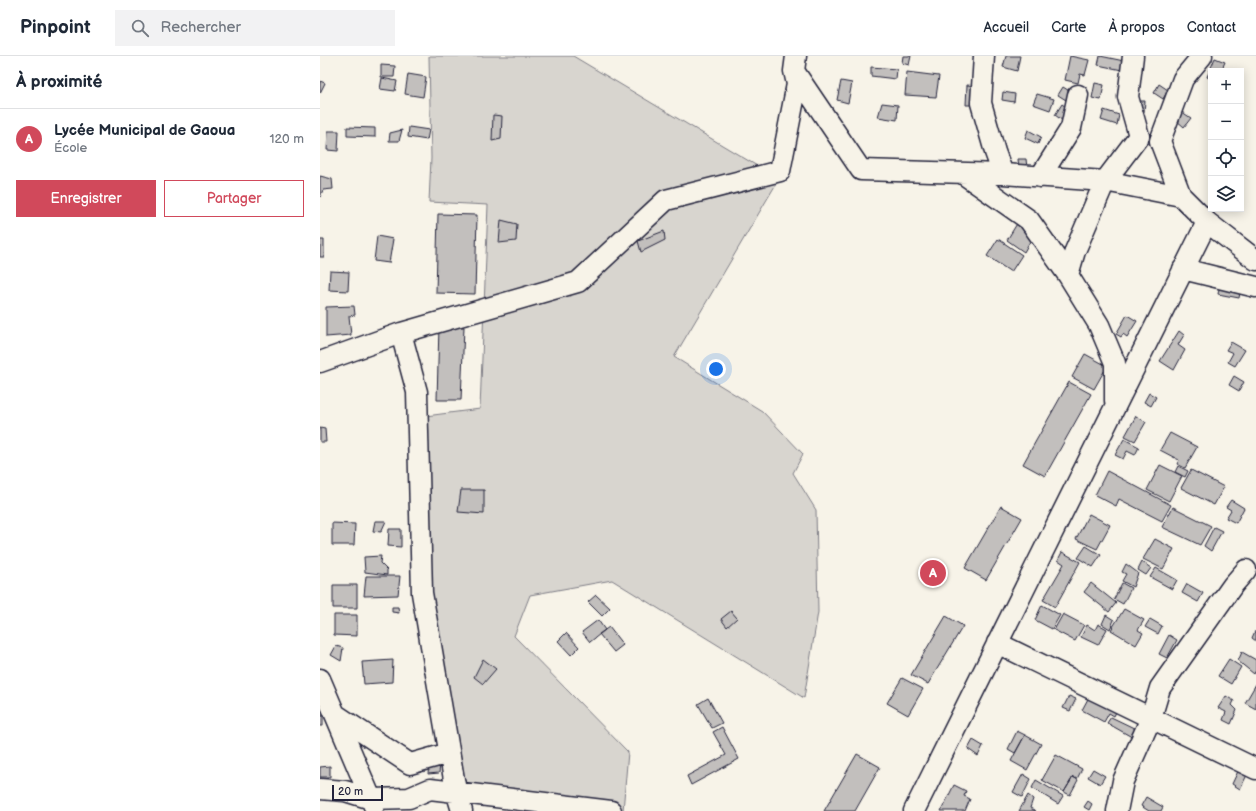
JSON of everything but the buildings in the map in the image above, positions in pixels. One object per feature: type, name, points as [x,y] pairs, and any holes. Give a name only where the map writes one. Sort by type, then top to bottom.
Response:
[{"type":"street","points":[[984,56],[981,103],[995,152],[1004,174]]},
{"type":"street","points":[[1068,275],[1075,251],[1105,181],[1139,136],[1128,98],[1133,56]]},
{"type":"street","points":[[1202,56],[1183,79],[1160,141],[1181,196],[1207,222],[1256,260]]},
{"type":"street","points":[[795,64],[860,170],[962,172],[1105,181],[1181,196]]},
{"type":"street","points":[[320,362],[401,333],[578,282],[666,200],[780,171],[797,84],[795,64]]},
{"type":"street","points":[[1040,176],[1071,128],[1078,95]]},
{"type":"street","points":[[962,172],[1029,220],[1068,275],[1099,325],[1116,363],[1116,405]]},
{"type":"street","points":[[914,811],[1207,222]]},
{"type":"street","points":[[1183,269],[1256,287]]},
{"type":"street","points":[[401,333],[417,392],[422,593],[449,753],[456,791],[462,811]]},
{"type":"street","points":[[1117,811],[1122,781],[1151,718],[1160,688],[1246,570]]},
{"type":"street","points":[[997,643],[1256,770]]},
{"type":"street","points":[[320,679],[374,805]]},
{"type":"street","points":[[335,714],[410,764],[449,753]]},
{"type":"street","points":[[320,789],[345,791],[374,805],[409,798],[430,789],[611,811]]},
{"type":"shaded area","points":[[429,56],[573,56],[779,179],[674,357],[762,411],[803,454],[793,473],[816,510],[818,612],[804,698],[612,580],[530,595],[514,636],[628,752],[623,811],[611,811],[456,791],[422,593],[418,417],[480,409],[488,205],[429,202],[431,158]]},
{"type":"place","name":"Lycée Municipal de Gaoua","points":[[933,573]]}]
